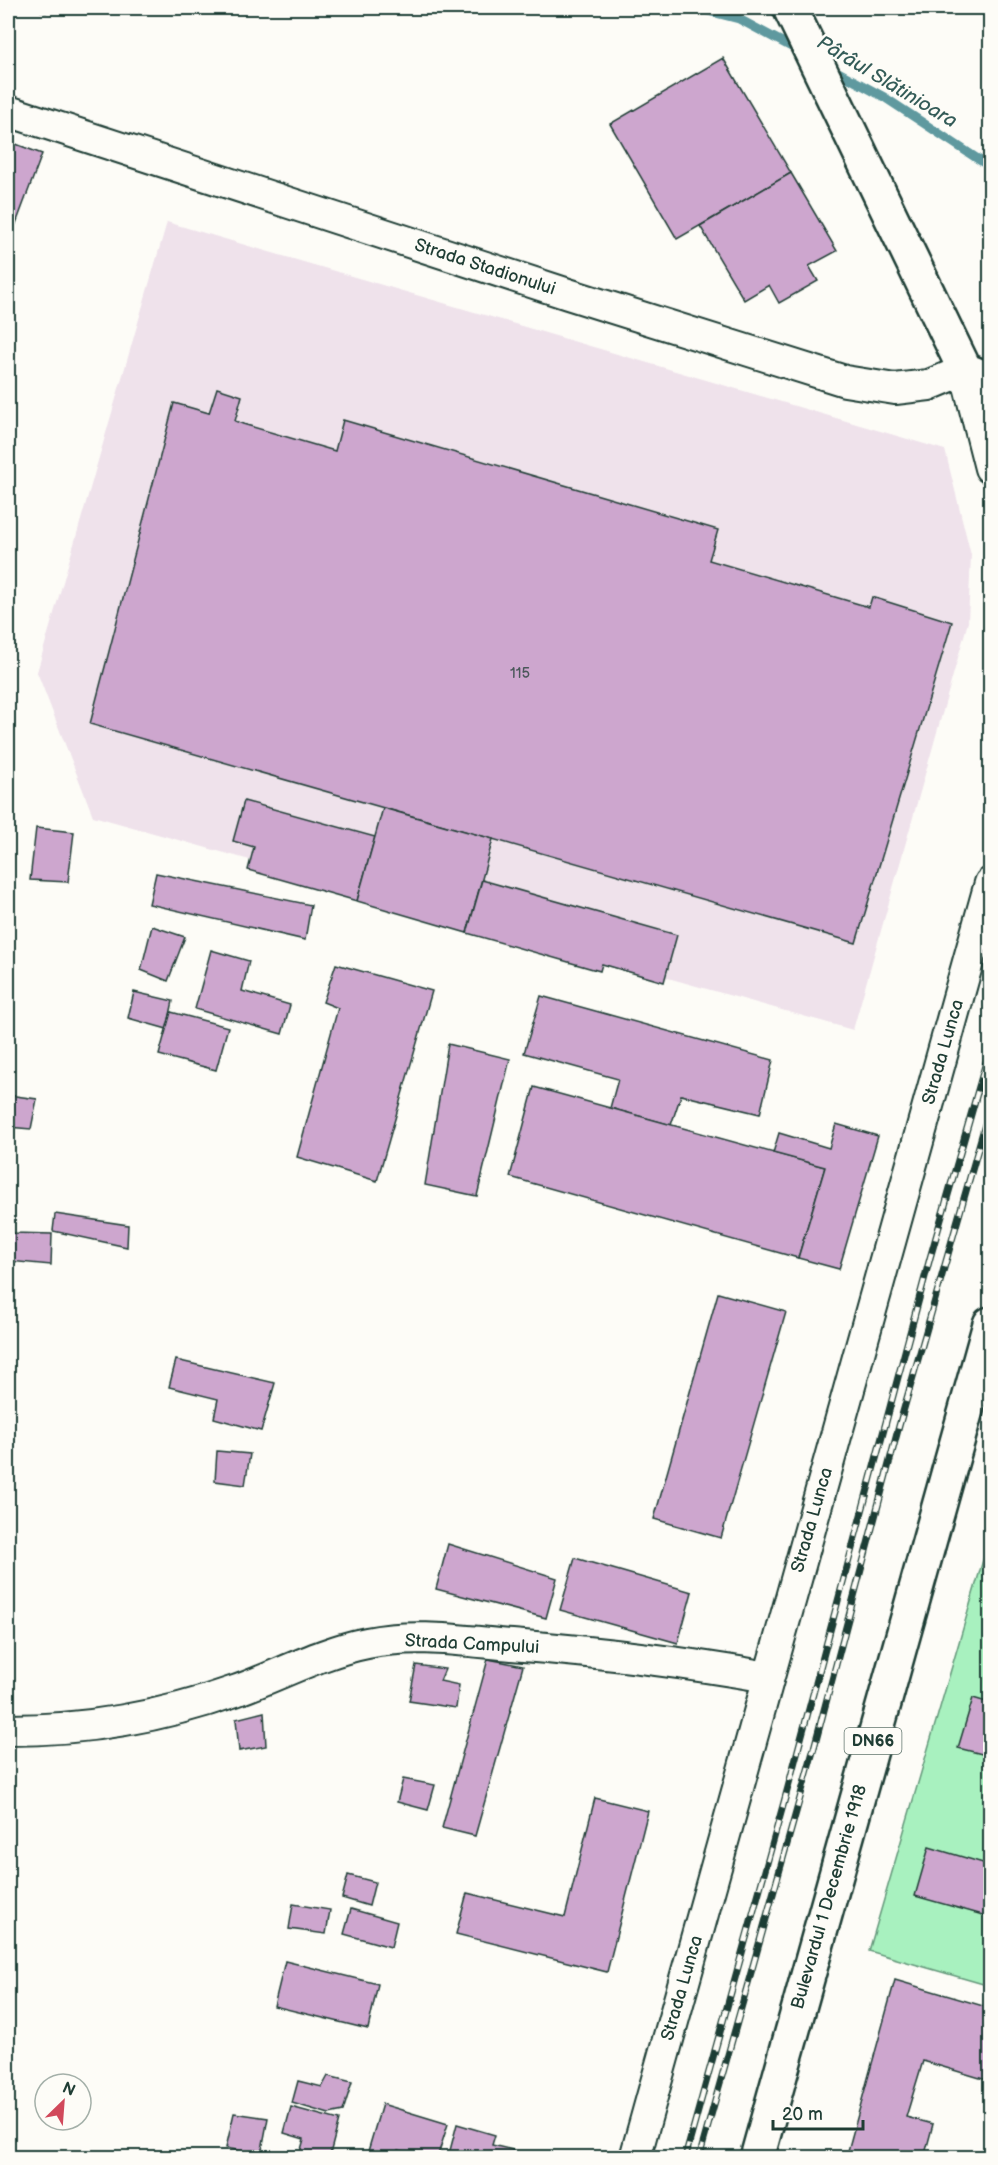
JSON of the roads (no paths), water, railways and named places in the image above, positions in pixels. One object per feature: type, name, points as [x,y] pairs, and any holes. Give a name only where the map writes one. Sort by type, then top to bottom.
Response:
[{"type":"main road","points":[[791,10],[827,86],[978,375]]},
{"type":"main road","name":"Bulevardul 1 Decembrie 1918","points":[[757,2157],[990,1324]]},
{"type":"street","name":"Strada Stadionului","points":[[8,111],[845,381],[895,388],[929,385],[978,375]]},
{"type":"street","points":[[978,375],[990,468]]},
{"type":"street","name":"Strada Lunca","points":[[635,2157],[990,883]]},
{"type":"street","name":"Strada Campului","points":[[8,1730],[79,1728],[147,1718],[234,1692],[320,1658],[367,1643],[413,1638],[583,1651],[674,1661],[768,1677]]},
{"type":"waterway","name":"Pârâul Slătinioara","points":[[696,8],[739,19],[799,51]]},
{"type":"waterway","name":"Pârâul Slătinioara","points":[[829,67],[884,97],[990,167]]},
{"type":"railway","points":[[685,2158],[784,1802],[930,1258],[990,1048]]},
{"type":"railway","points":[[699,2158],[814,1748],[899,1426],[990,1107]]}]
